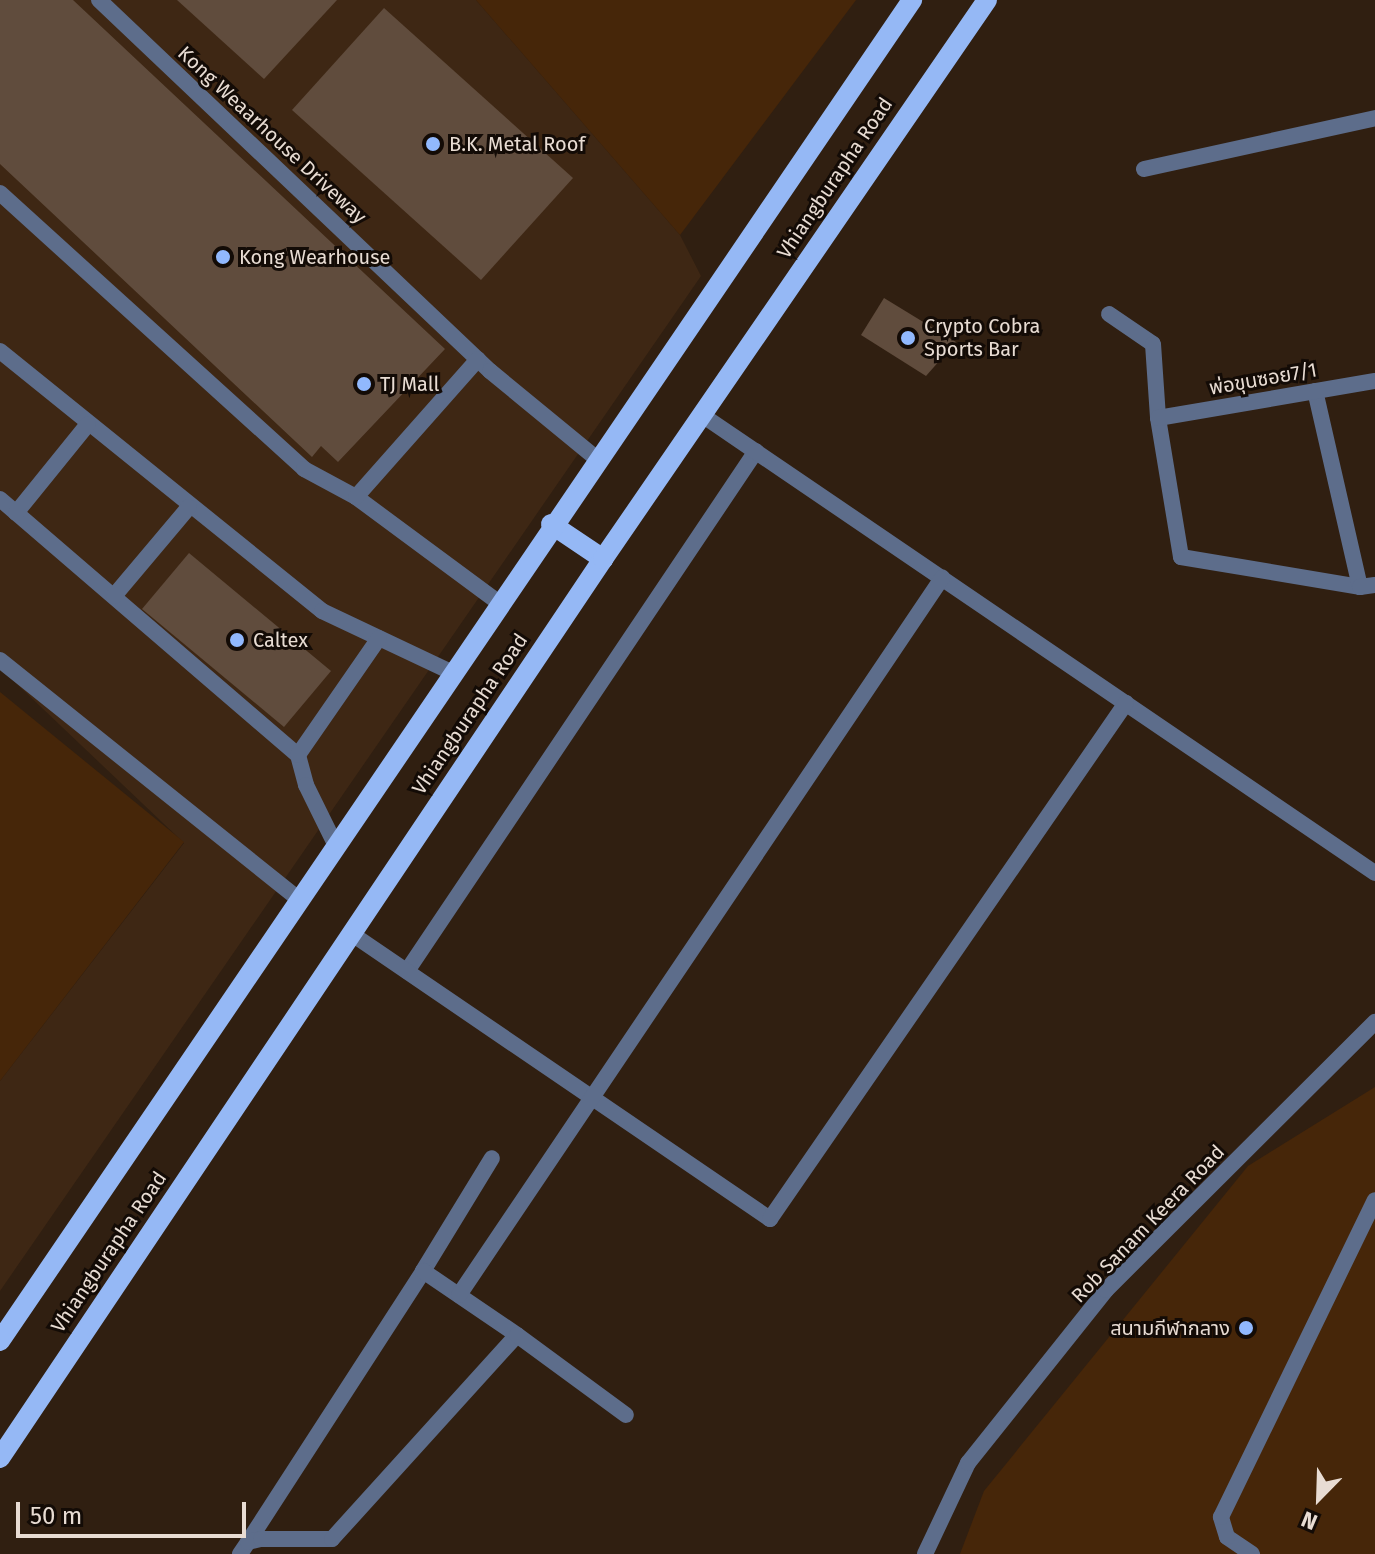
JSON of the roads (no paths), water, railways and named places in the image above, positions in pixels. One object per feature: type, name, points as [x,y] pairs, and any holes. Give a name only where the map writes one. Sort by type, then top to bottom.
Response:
[{"type":"main road","name":"Vhiangburapha Road","points":[[0,1341],[551,524],[912,0]]},
{"type":"main road","name":"Vhiangburapha Road","points":[[0,1458],[603,559],[987,0]]},
{"type":"main road","points":[[551,524],[603,559]]},
{"type":"street","name":"Kong Weaarhouse Driveway","points":[[99,0],[478,359],[596,458]]},
{"type":"street","points":[[1144,169],[1375,118]]},
{"type":"street","points":[[0,193],[304,469],[356,497],[498,602]]},
{"type":"street","points":[[1109,314],[1153,344],[1158,418],[1181,557],[1368,586],[1315,391]]},
{"type":"street","points":[[0,351],[189,507],[322,611],[451,672]]},
{"type":"street","points":[[356,497],[478,359]]},
{"type":"street","name":"พ่อขุนซอย7/1","points":[[1158,418],[1375,381]]},
{"type":"street","points":[[702,415],[1375,873]]},
{"type":"street","points":[[16,513],[88,424]]},
{"type":"street","points":[[407,971],[756,451]]},
{"type":"street","points":[[0,499],[298,755],[306,785],[335,844]]},
{"type":"street","points":[[114,596],[189,507]]},
{"type":"street","points":[[459,1295],[942,578]]},
{"type":"street","points":[[298,755],[379,638]]},
{"type":"street","points":[[0,660],[298,899]]},
{"type":"street","points":[[352,934],[770,1219],[1126,703]]},
{"type":"street","name":"Rob Sanam Keera Road","points":[[925,1554],[968,1463],[1106,1290],[1375,1022]]},
{"type":"street","points":[[244,1548],[423,1271],[492,1158]]},
{"type":"street","points":[[1252,1554],[1227,1537],[1221,1517],[1375,1200]]},
{"type":"street","points":[[423,1271],[626,1415]]},
{"type":"street","points":[[244,1548],[332,1539],[517,1335]]},
{"type":"place","name":"B.K. Metal Roof","points":[[433,144]]},
{"type":"place","name":"Kong Wearhouse","points":[[223,257]]},
{"type":"place","name":"Crypto Cobra Sports Bar","points":[[908,338]]},
{"type":"place","name":"TJ Mall","points":[[364,384]]},
{"type":"place","name":"Caltex","points":[[237,640]]},
{"type":"place","name":"สนามกีฬากลาง","points":[[1246,1328]]}]
